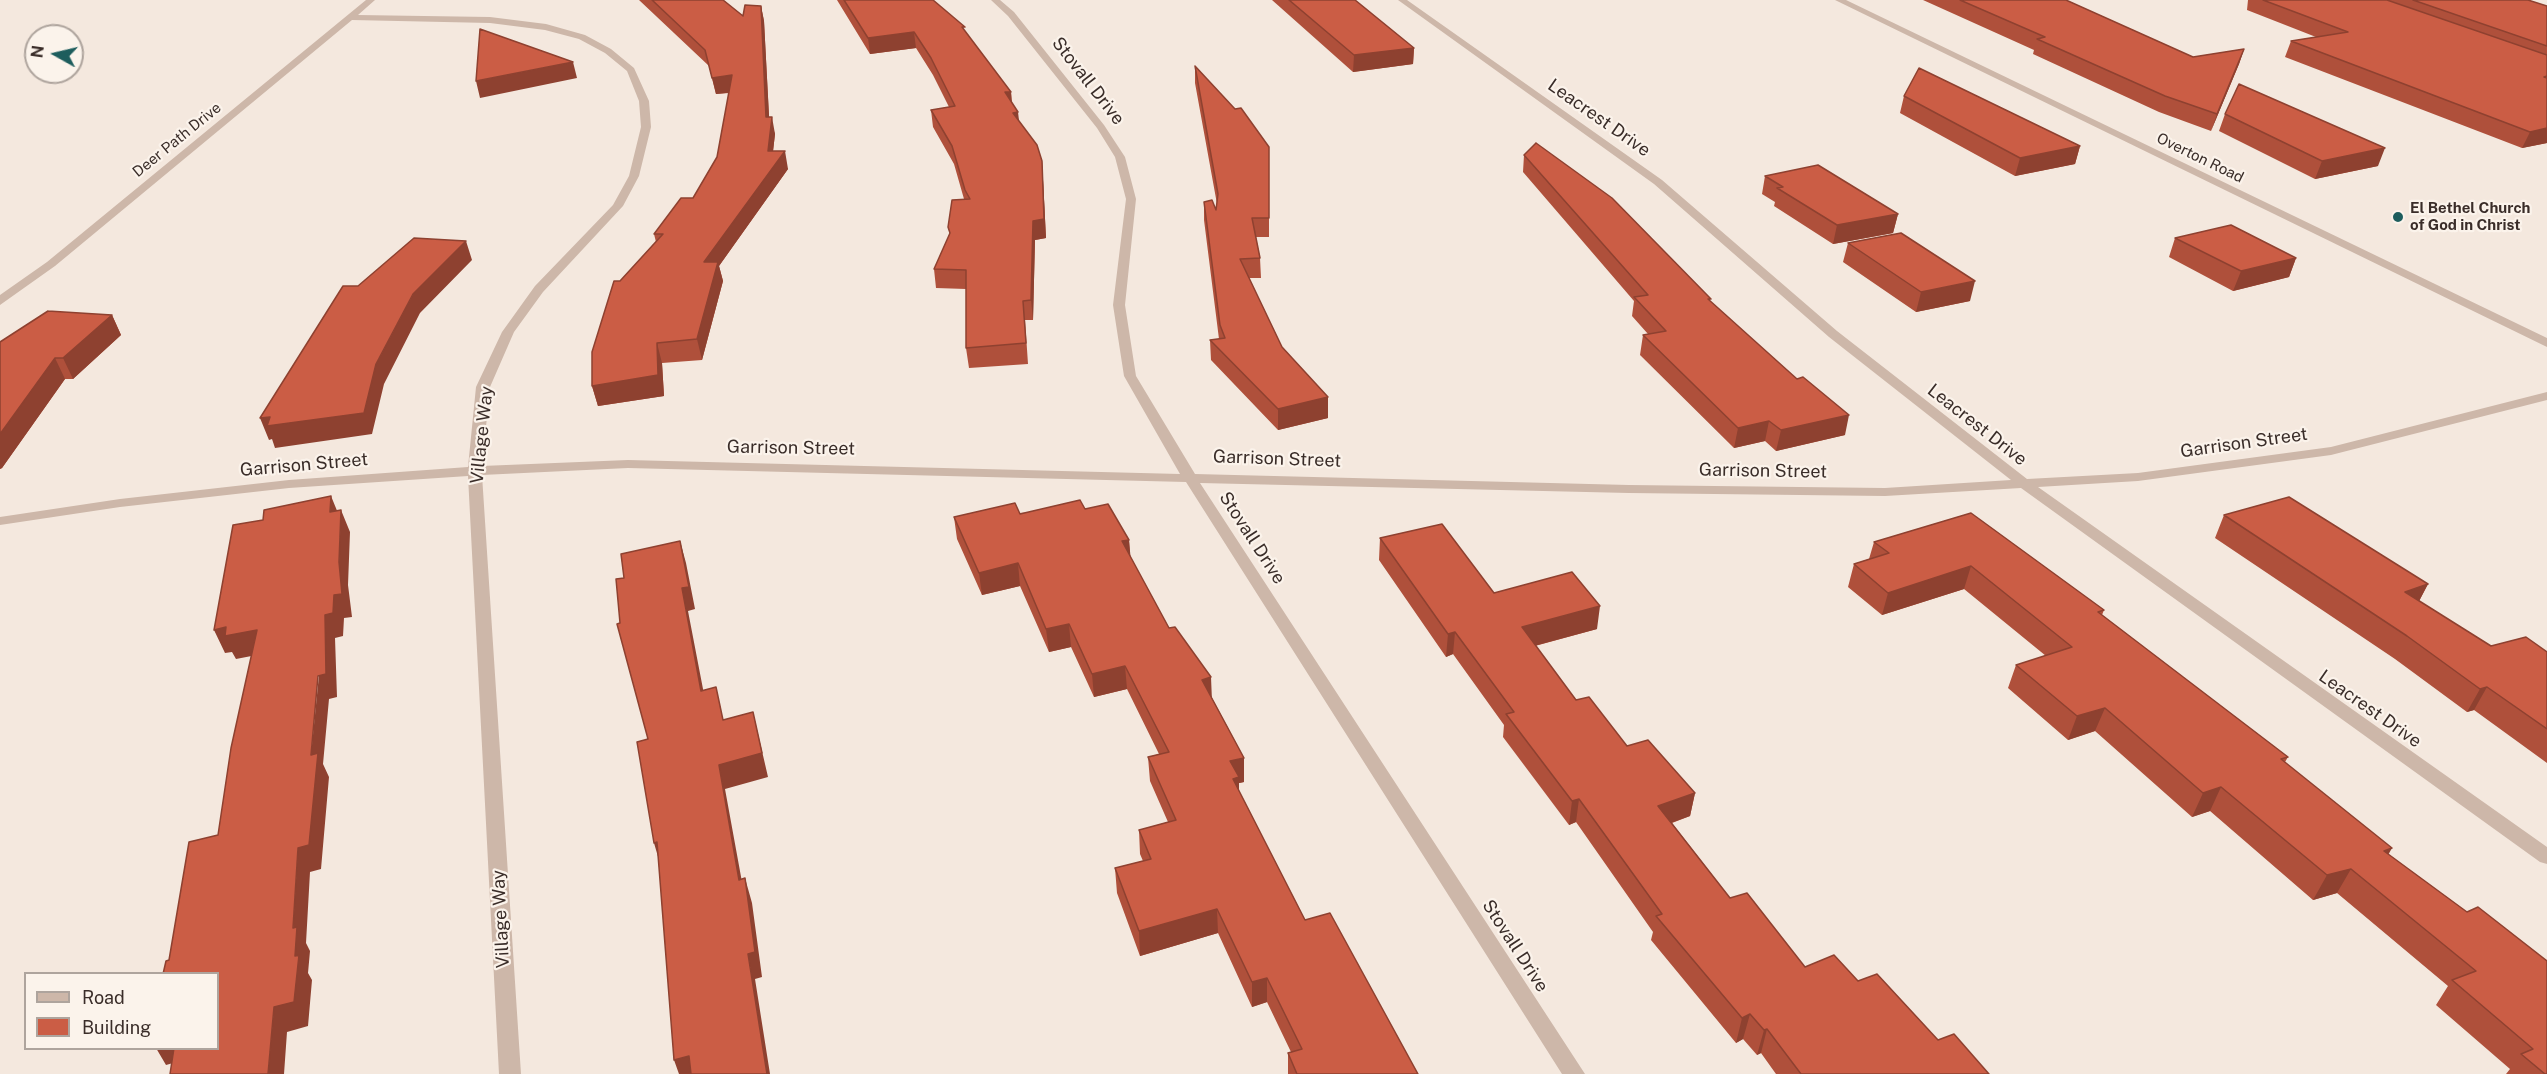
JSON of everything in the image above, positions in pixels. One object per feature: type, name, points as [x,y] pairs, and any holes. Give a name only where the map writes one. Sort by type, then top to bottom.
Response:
[{"type":"street","name":"Deer Path Drive","points":[[0,301],[51,264],[371,0]]},
{"type":"street","name":"Stovall Drive","points":[[995,0],[1011,14],[1101,127],[1120,157],[1131,199],[1119,305],[1130,376],[1189,476],[1574,1074]]},
{"type":"street","name":"Leacrest Drive","points":[[1402,0],[1658,182],[1833,334],[2023,483],[2547,857]]},
{"type":"street","name":"Overton Road","points":[[1839,0],[2547,344]]},
{"type":"street","name":"Village Way","points":[[350,17],[490,20],[546,27],[582,37],[608,51],[631,70],[645,101],[646,127],[634,176],[618,206],[595,233],[539,289],[508,332],[483,387],[475,471],[510,1074]]},
{"type":"street","name":"Garrison Street","points":[[0,521],[120,503],[289,484],[475,471],[628,464],[1189,476],[1629,489],[1885,492],[2138,477],[2331,451],[2547,396]]},
{"type":"building","points":[[652,0],[723,0],[743,16],[745,5],[761,6],[766,117],[772,117],[768,151],[785,151],[704,262],[718,262],[697,339],[657,343],[658,375],[592,386],[592,352],[614,281],[620,281],[663,234],[654,234],[681,198],[693,198],[717,157],[732,75],[712,78],[705,50]]},
{"type":"building","points":[[844,0],[933,0],[965,27],[962,27],[1011,92],[1005,92],[1018,112],[1013,113],[1037,145],[1042,161],[1044,219],[1033,221],[1031,300],[1023,301],[1026,343],[966,348],[966,270],[934,269],[950,233],[948,227],[952,200],[970,199],[965,190],[952,146],[931,110],[955,106],[931,58],[914,32],[868,38]]},
{"type":"building","points":[[1289,0],[1355,0],[1414,48],[1354,55]]},
{"type":"building","points":[[1960,0],[2066,0],[2193,57],[2244,49],[2217,114],[2165,96],[2037,39],[2045,37]]},
{"type":"building","points":[[2263,0],[2387,0],[2547,55],[2547,76],[2544,77],[2547,78],[2547,128],[2530,132],[2291,41],[2348,32]]},
{"type":"building","points":[[2413,0],[2528,0],[2547,6],[2547,46]]},
{"type":"building","points":[[480,29],[573,62],[476,81]]},
{"type":"building","points":[[1195,66],[1235,109],[1241,108],[1269,147],[1269,218],[1252,218],[1260,258],[1240,259],[1282,347],[1328,397],[1278,409],[1210,340],[1225,338],[1220,325],[1204,202],[1212,200],[1216,210],[1218,194]]},
{"type":"building","points":[[1919,68],[2080,146],[2020,158],[1904,96]]},
{"type":"building","points":[[2239,84],[2385,148],[2322,161],[2225,114]]},
{"type":"building","points":[[1536,143],[1612,198],[1711,299],[1708,299],[1797,379],[1803,377],[1849,415],[1781,430],[1769,421],[1738,428],[1643,335],[1666,331],[1634,297],[1648,295],[1524,155]]},
{"type":"building","points":[[1818,165],[1898,214],[1837,225],[1777,188],[1783,187],[1765,176]]},
{"type":"building","points":[[2231,225],[2296,258],[2241,271],[2175,238]]},
{"type":"building","points":[[1901,233],[1975,281],[1921,292],[1848,243]]},
{"type":"building","points":[[414,238],[466,241],[413,294],[376,364],[364,413],[267,426],[270,417],[260,418],[343,286],[358,286]]},
{"type":"building","points":[[48,311],[112,315],[63,358],[55,358],[0,434],[0,342]]},
{"type":"building","points":[[331,496],[330,512],[341,510],[339,562],[342,594],[334,595],[333,613],[325,615],[326,674],[318,676],[311,755],[318,753],[309,845],[298,848],[293,928],[297,927],[295,956],[299,955],[294,1002],[274,1007],[268,1074],[170,1074],[174,1050],[219,1050],[219,972],[163,972],[166,961],[169,960],[189,842],[218,835],[231,748],[257,630],[225,636],[226,627],[214,630],[233,525],[263,520],[264,510]]},
{"type":"building","points":[[2289,497],[2428,584],[2405,592],[2491,646],[2526,637],[2547,652],[2547,729],[2487,687],[2480,689],[2407,636],[2224,515]]},
{"type":"building","points":[[1080,500],[1085,509],[1108,504],[1129,540],[1122,541],[1169,628],[1175,627],[1211,677],[1202,680],[1244,758],[1230,761],[1239,777],[1233,779],[1305,920],[1330,913],[1418,1074],[1297,1074],[1288,1053],[1302,1049],[1267,978],[1252,982],[1217,909],[1139,931],[1115,868],[1151,859],[1139,830],[1176,820],[1148,757],[1169,752],[1125,666],[1092,674],[1069,624],[1046,629],[1018,563],[979,573],[954,517],[1015,503],[1020,514]]},
{"type":"building","points":[[1971,513],[2104,610],[2098,612],[2288,757],[2281,759],[2392,848],[2384,851],[2467,912],[2478,907],[2547,961],[2547,1074],[2521,1054],[2533,1049],[2452,980],[2476,971],[2351,869],[2327,875],[2221,787],[2203,793],[2105,708],[2077,716],[2016,665],[2072,647],[1971,566],[1888,593],[1854,564],[1889,553],[1874,542]]},
{"type":"building","points":[[1442,524],[1494,593],[1572,572],[1600,606],[1522,627],[1576,700],[1589,697],[1627,746],[1648,740],[1695,793],[1658,806],[1730,898],[1747,893],[1805,967],[1834,955],[1858,981],[1877,974],[1938,1040],[1954,1034],[1989,1074],[1801,1074],[1767,1029],[1764,1030],[1750,1014],[1742,1018],[1656,916],[1662,914],[1579,799],[1572,801],[1506,714],[1514,712],[1455,632],[1448,634],[1380,538]]},
{"type":"building","points":[[680,541],[689,587],[682,588],[701,691],[716,687],[723,720],[753,712],[762,753],[719,765],[739,880],[745,878],[755,952],[748,954],[767,1074],[691,1074],[689,1056],[674,1060],[657,842],[654,843],[637,742],[648,739],[617,624],[620,623],[616,579],[624,578],[621,554]]},
{"type":"place","name":"El Bethel Church of God in Christ","points":[[2398,217]]}]
